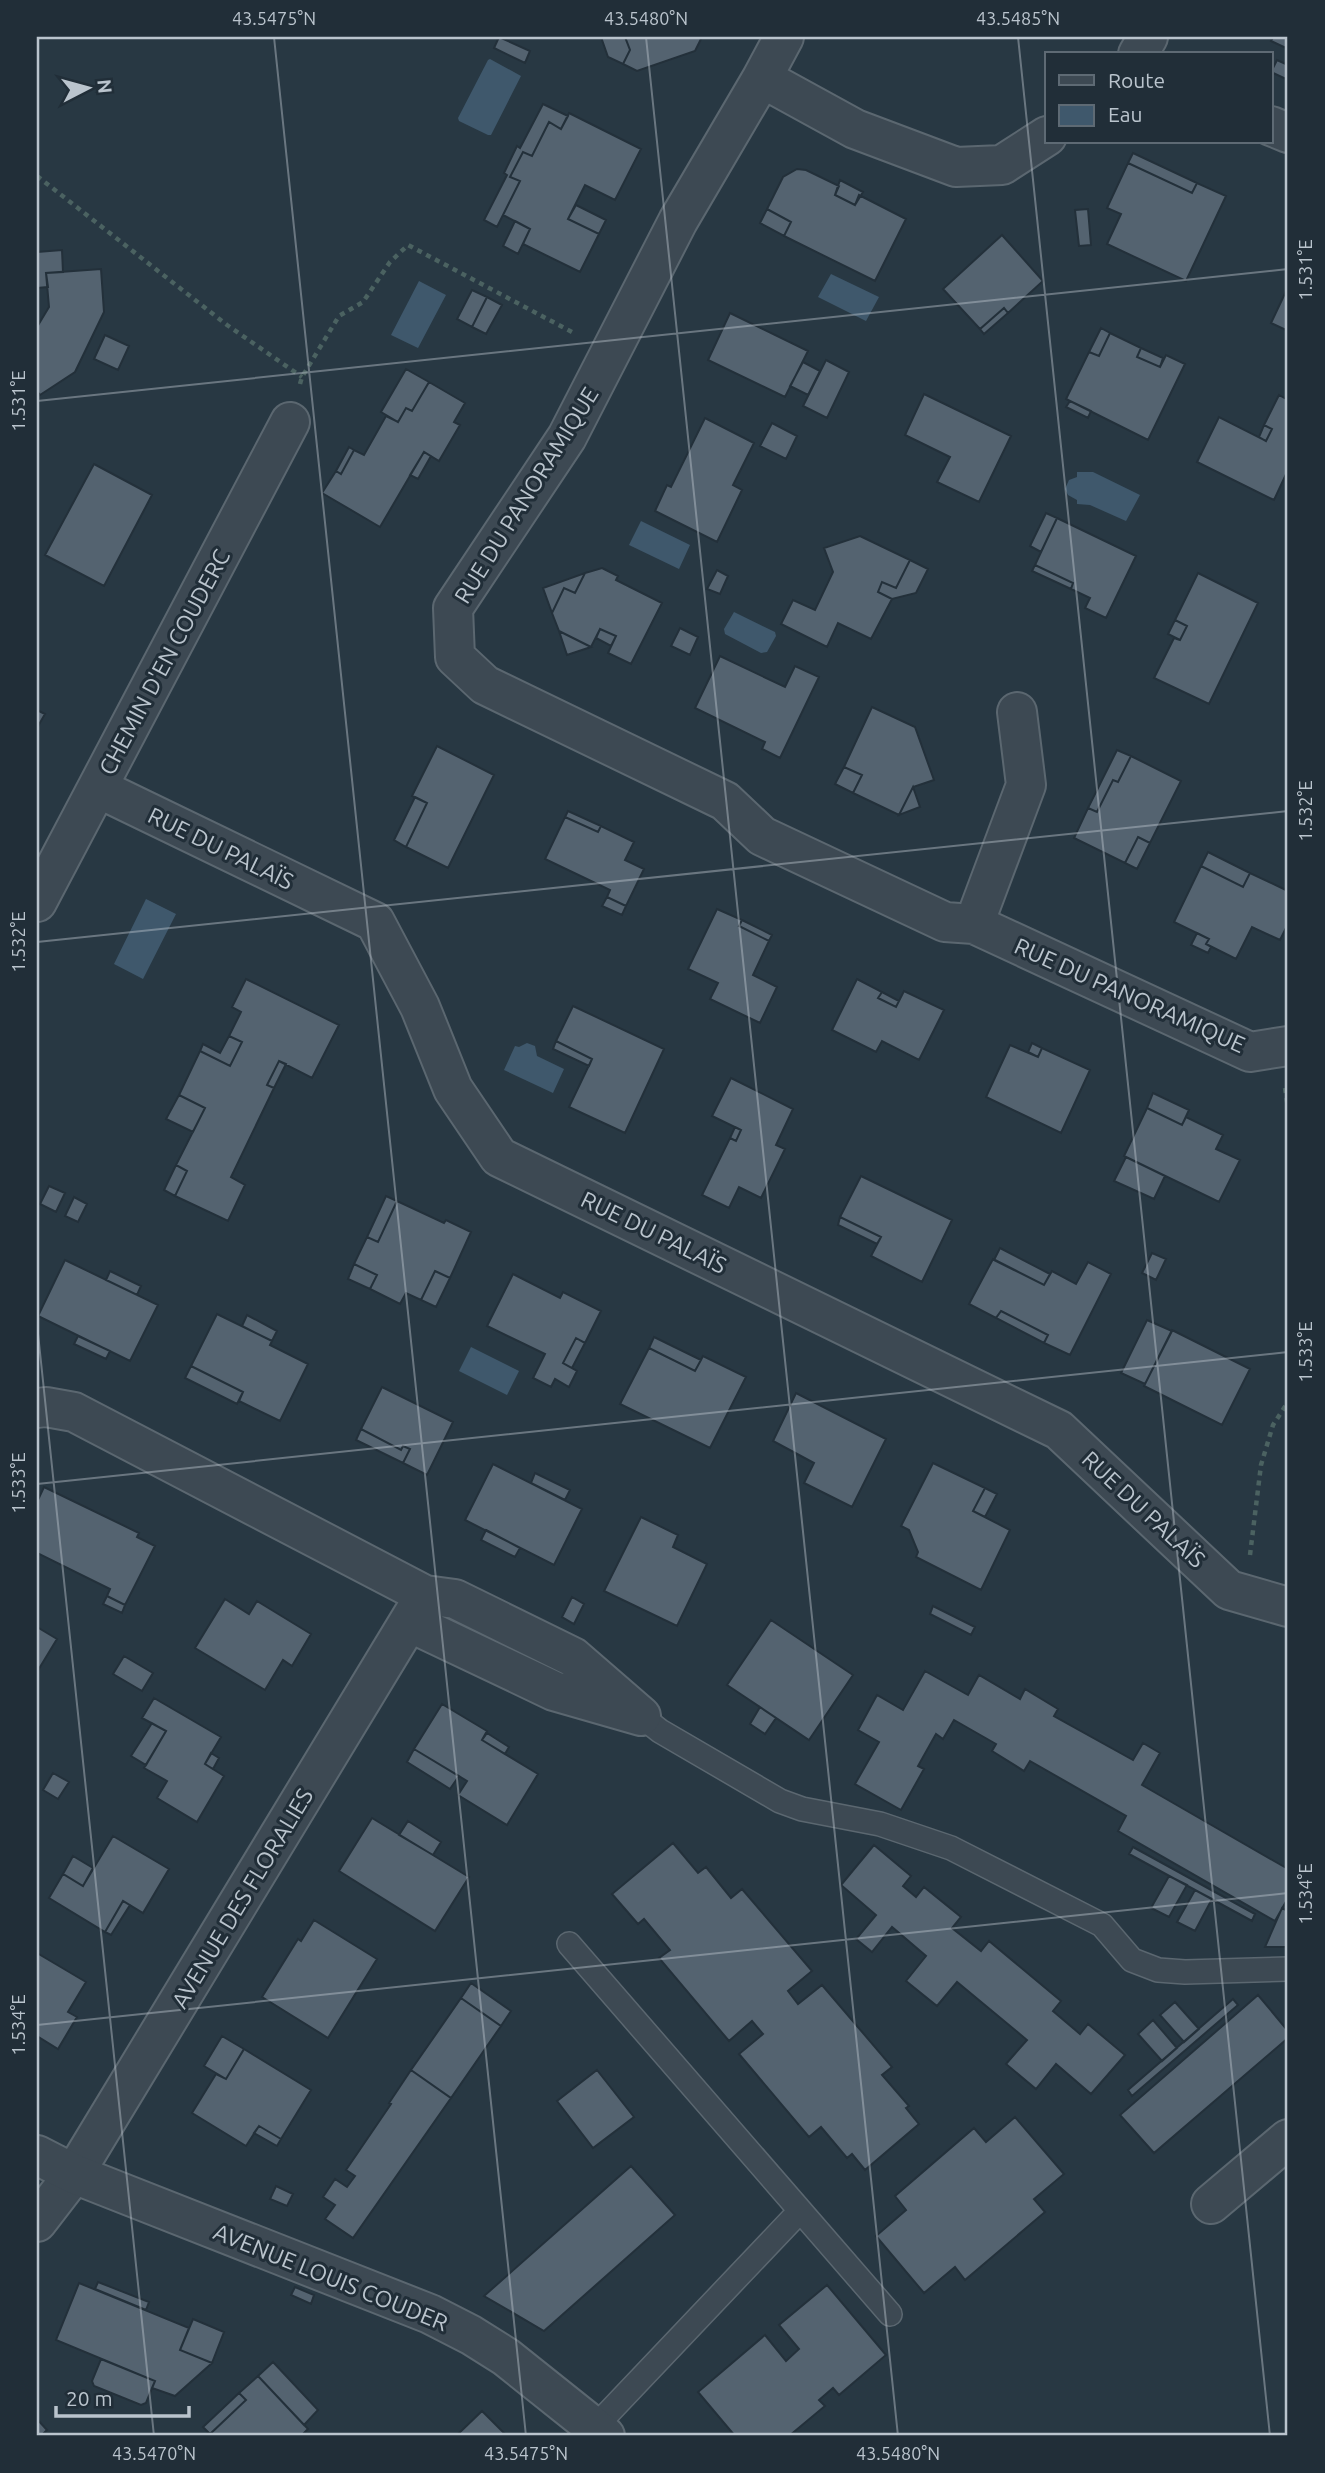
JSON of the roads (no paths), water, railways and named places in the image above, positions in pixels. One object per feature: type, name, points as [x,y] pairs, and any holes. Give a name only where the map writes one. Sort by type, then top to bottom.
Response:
[{"type":"street","name":"RUE DU PANORAMIQUE","points":[[783,37],[678,221],[567,437],[453,608],[455,657],[485,685],[724,801],[762,836],[945,922],[974,924],[1250,1052],[1288,1046]]},
{"type":"street","points":[[762,78],[855,129],[956,167],[1002,165],[1045,137]]},
{"type":"street","name":"CHEMIN D'EN COUDERC","points":[[37,902],[290,422]]},
{"type":"street","points":[[974,924],[1027,785],[1017,712]]},
{"type":"street","name":"RUE DU PALAÏS","points":[[98,788],[375,922],[420,1007],[453,1088],[499,1157],[1059,1430],[1229,1590],[1288,1607]]},
{"type":"street","points":[[37,1409],[46,1407],[74,1412],[554,1691],[641,1716]]},
{"type":"street","name":"AVENUE DES FLORALIES","points":[[37,2222],[74,2174],[417,1609]]},
{"type":"street","points":[[1211,2204],[1288,2138]]},
{"type":"street","name":"AVENUE LOUIS COUDER","points":[[37,2155],[74,2174],[430,2314],[506,2357],[599,2432]]},
{"type":"lane","points":[[641,1716],[660,1731],[780,1801],[802,1809],[880,1824],[951,1848],[1102,1925],[1132,1960],[1158,1970],[1185,1972],[1288,1969]]},
{"type":"lane","points":[[569,1944],[890,2314]]},
{"type":"lane","points":[[599,2432],[800,2211]]},
{"type":"water","points":[[490,59],[521,76],[491,135],[488,135],[459,121],[458,118]]},
{"type":"water","points":[[831,274],[879,297],[866,321],[818,297]]},
{"type":"water","points":[[419,281],[446,295],[418,348],[391,335]]},
{"type":"water","points":[[1077,472],[1093,472],[1140,495],[1126,521],[1090,505],[1077,504],[1077,500],[1068,495],[1065,489],[1069,480],[1077,477]]},
{"type":"water","points":[[641,521],[690,545],[679,569],[629,545]]},
{"type":"water","points":[[734,612],[775,632],[776,636],[767,652],[761,653],[725,634],[724,629]]},
{"type":"water","points":[[146,899],[176,914],[143,979],[114,964]]},
{"type":"water","points":[[527,1043],[535,1046],[537,1056],[564,1069],[553,1093],[504,1070],[515,1046]]},
{"type":"water","points":[[471,1347],[519,1371],[507,1395],[459,1371]]}]
